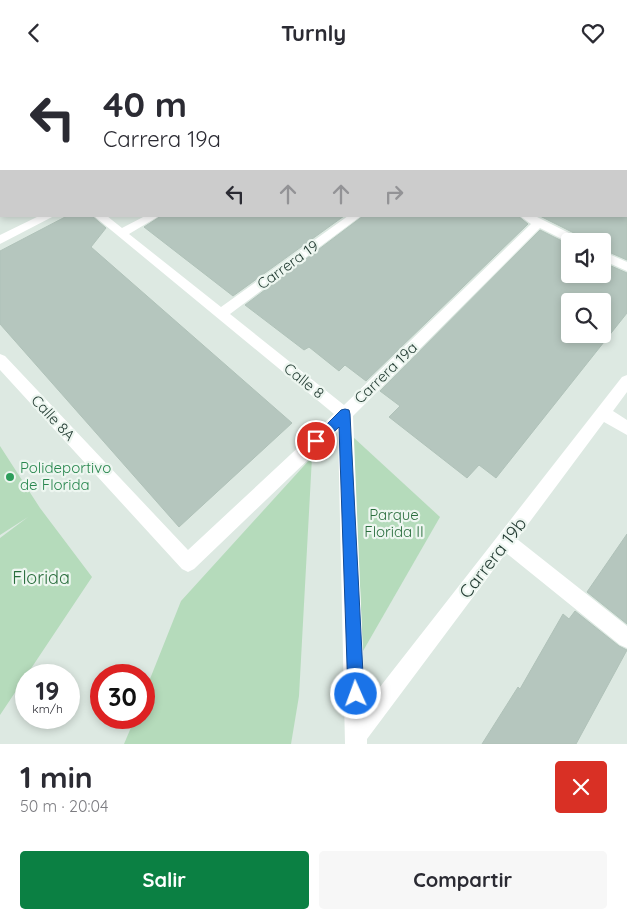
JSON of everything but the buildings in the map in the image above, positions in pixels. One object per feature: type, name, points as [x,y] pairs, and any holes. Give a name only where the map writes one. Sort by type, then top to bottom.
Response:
[{"type":"street","points":[[0,239],[46,217]]},
{"type":"street","name":"Calle 8","points":[[100,217],[345,414]]},
{"type":"street","points":[[121,234],[152,217]]},
{"type":"street","name":"Carrera 19","points":[[220,314],[355,217]]},
{"type":"street","points":[[527,217],[561,234]]},
{"type":"street","name":"Carrera 19a","points":[[188,563],[345,414],[539,223]]},
{"type":"street","points":[[611,259],[627,267]]},
{"type":"street","name":"Calle 8A","points":[[0,360],[188,563]]},
{"type":"street","name":"Carrera 19b","points":[[360,741],[627,381]]},
{"type":"street","points":[[345,414],[360,741]]},
{"type":"street","points":[[604,414],[627,428]]},
{"type":"street","points":[[506,542],[627,638]]},
{"type":"green space","name":"Parque Florida II","points":[[353,437],[440,517],[363,651]]},
{"type":"green space","name":"Florida","points":[[0,446],[40,508],[92,577],[34,664],[15,664],[15,692],[0,715],[0,538],[28,517],[0,535]]},
{"type":"green space","points":[[312,457],[299,696],[291,744],[124,744],[130,729],[155,729],[155,666],[181,601]]},
{"type":"place","name":"Polideportivo de Florida","points":[[10,477]]},
{"type":"route","points":[[316,441],[345,414],[356,694]]}]
